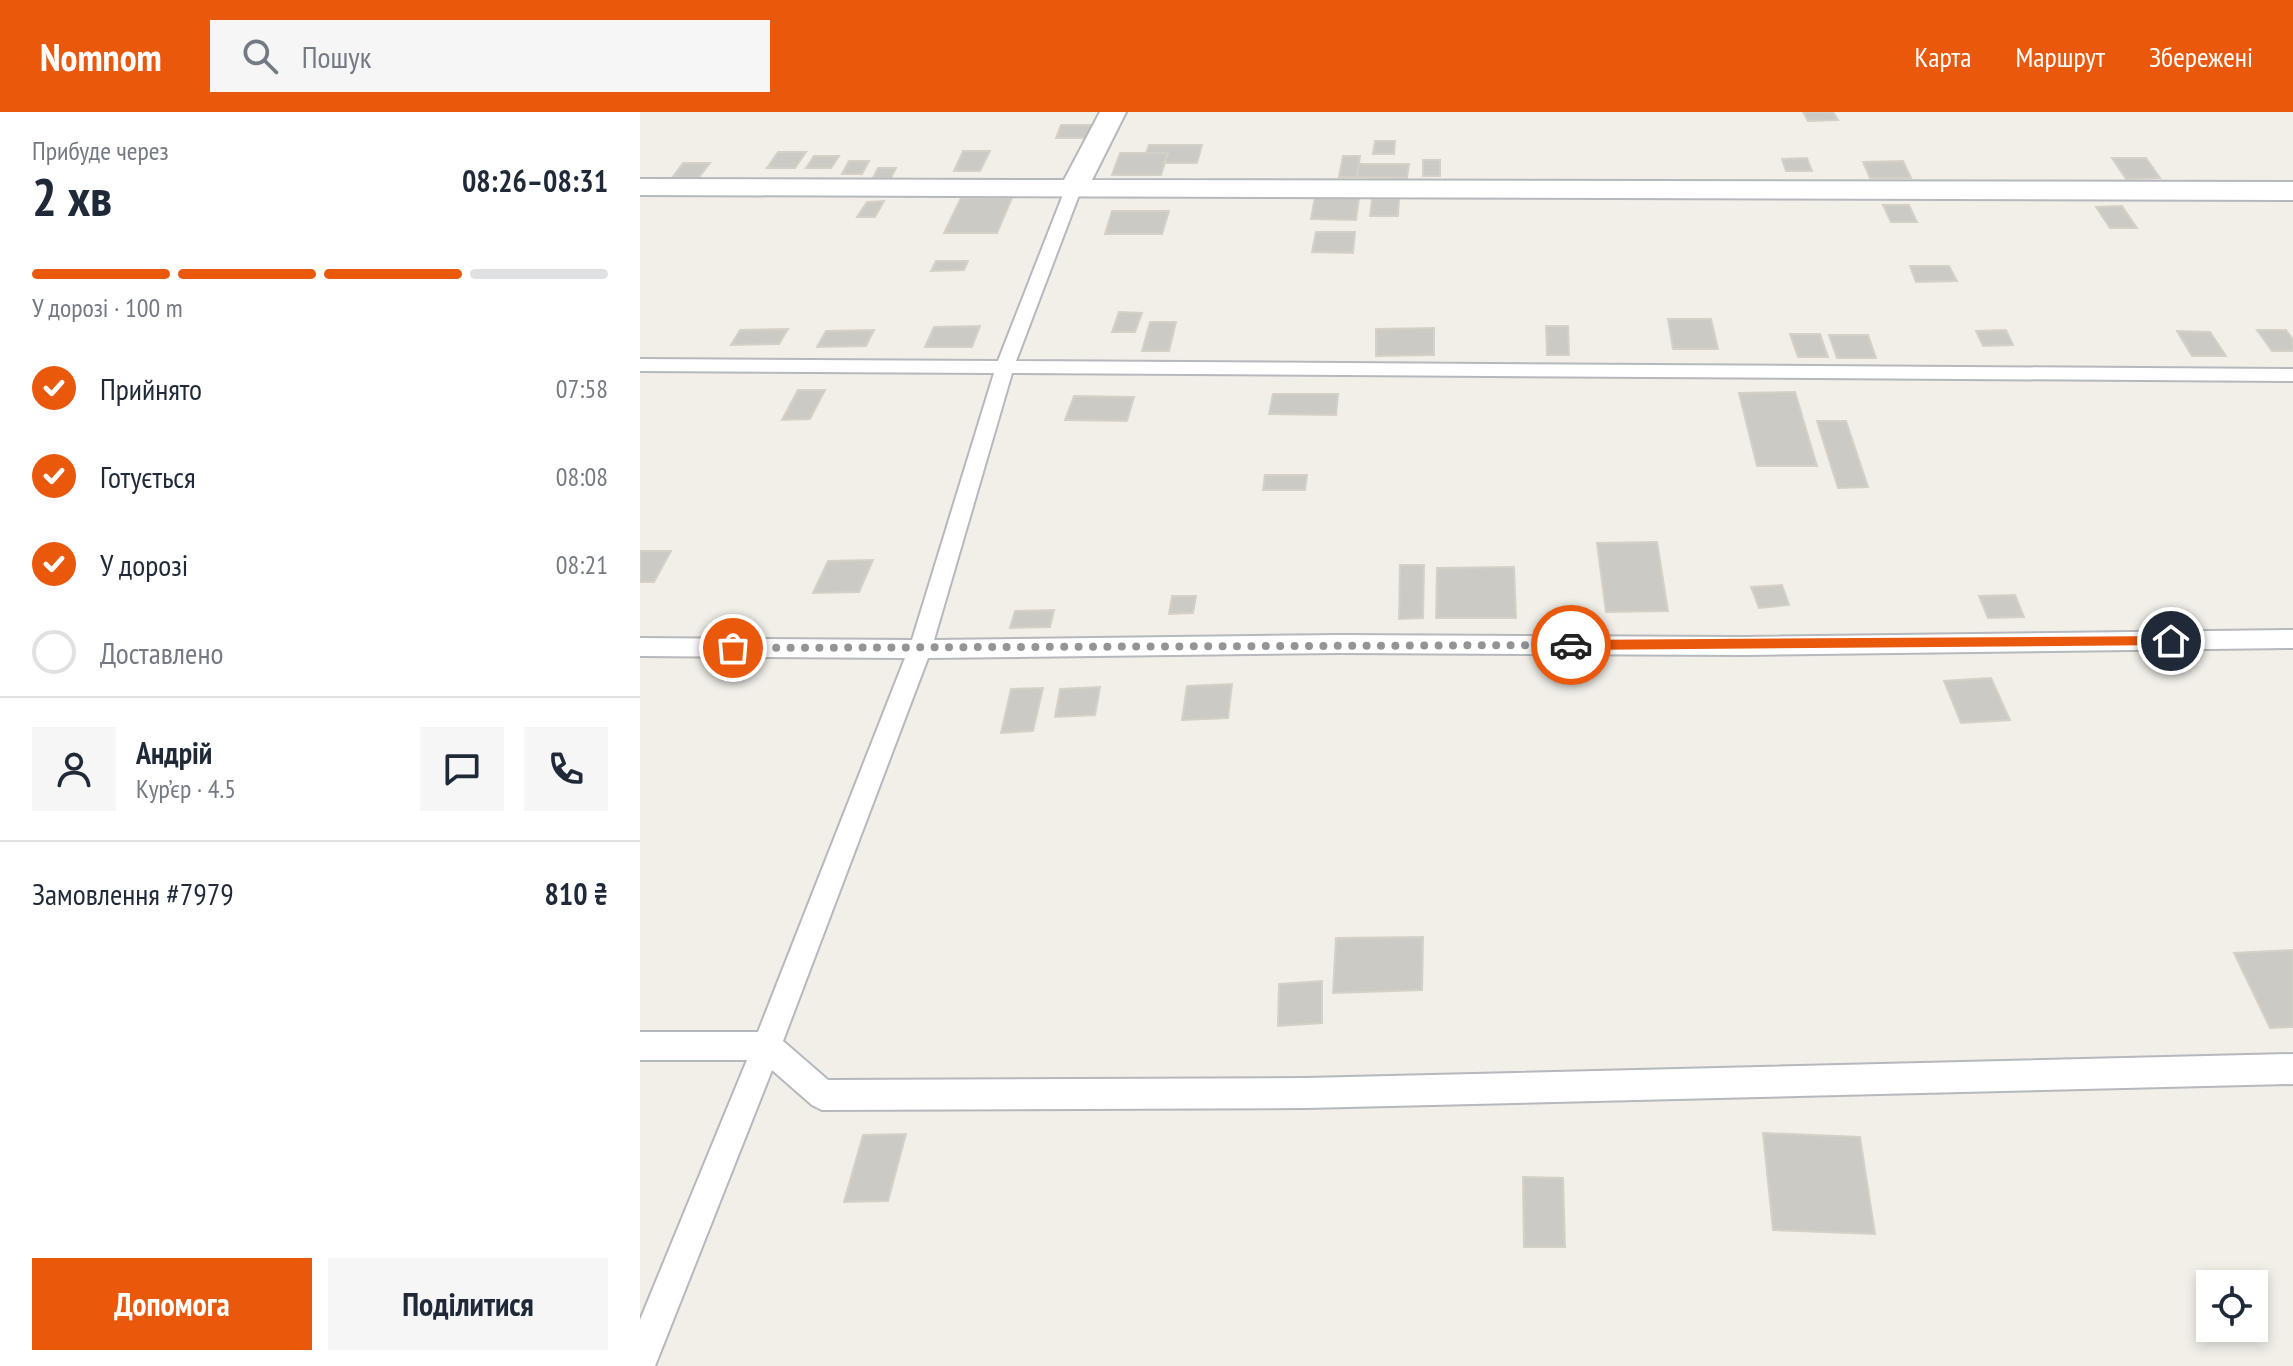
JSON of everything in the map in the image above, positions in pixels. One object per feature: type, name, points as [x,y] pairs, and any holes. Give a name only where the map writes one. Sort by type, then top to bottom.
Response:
[{"type":"street","points":[[1074,187],[1113,112]]},
{"type":"street","points":[[640,187],[2293,191]]},
{"type":"lane","points":[[640,1361],[767,1046],[920,649],[1005,366],[1074,187]]},
{"type":"lane","points":[[640,365],[2293,375]]},
{"type":"lane","points":[[640,647],[1744,646],[2293,639]]},
{"type":"lane","points":[[640,1046],[767,1046],[822,1095],[1306,1093],[2293,1069]]},
{"type":"building","points":[[1803,112],[1833,112],[1838,120],[1808,121]]},
{"type":"building","points":[[1061,125],[1094,125],[1089,138],[1056,138]]},
{"type":"building","points":[[1375,141],[1395,141],[1394,154],[1373,154]]},
{"type":"building","points":[[1149,145],[1202,145],[1197,163],[1164,163],[1168,153],[1146,153]]},
{"type":"building","points":[[963,151],[990,151],[980,171],[954,171]]},
{"type":"building","points":[[778,152],[806,152],[795,168],[767,168]]},
{"type":"building","points":[[1120,153],[1168,153],[1161,175],[1112,175]]},
{"type":"building","points":[[814,156],[839,156],[831,168],[806,168]]},
{"type":"building","points":[[1343,156],[1360,156],[1357,177],[1339,177]]},
{"type":"building","points":[[1807,158],[1812,171],[1786,171],[1782,159]]},
{"type":"building","points":[[2112,158],[2146,158],[2160,178],[2126,179]]},
{"type":"building","points":[[1423,160],[1440,160],[1440,176],[1423,176]]},
{"type":"building","points":[[849,161],[869,161],[862,174],[842,174]]},
{"type":"building","points":[[1903,161],[1911,178],[1870,178],[1863,162]]},
{"type":"building","points":[[683,163],[710,163],[699,177],[672,178]]},
{"type":"building","points":[[1359,164],[1409,164],[1407,178],[1357,177]]},
{"type":"building","points":[[878,168],[896,168],[891,178],[873,178]]},
{"type":"building","points":[[1315,197],[1359,198],[1356,220],[1311,219]]},
{"type":"building","points":[[961,198],[1012,198],[997,233],[944,233]]},
{"type":"building","points":[[1372,199],[1399,199],[1398,216],[1370,216]]},
{"type":"building","points":[[884,201],[875,217],[857,217],[867,202]]},
{"type":"building","points":[[1883,205],[1909,205],[1917,222],[1891,222]]},
{"type":"building","points":[[2122,206],[2137,228],[2110,228],[2096,207]]},
{"type":"building","points":[[1112,211],[1169,211],[1162,234],[1105,234]]},
{"type":"building","points":[[1316,232],[1355,232],[1353,253],[1312,252]]},
{"type":"building","points":[[936,261],[968,261],[964,270],[931,271]]},
{"type":"building","points":[[1910,266],[1949,266],[1957,281],[1916,282]]},
{"type":"building","points":[[1119,312],[1142,313],[1135,332],[1112,332]]},
{"type":"building","points":[[1668,319],[1711,319],[1718,349],[1673,349]]},
{"type":"building","points":[[1150,322],[1176,322],[1169,351],[1142,351]]},
{"type":"building","points":[[980,326],[972,347],[925,347],[934,327]]},
{"type":"building","points":[[1546,326],[1568,326],[1569,355],[1547,355]]},
{"type":"building","points":[[1434,328],[1434,355],[1376,356],[1376,329]]},
{"type":"building","points":[[788,329],[779,344],[731,345],[740,330]]},
{"type":"building","points":[[874,330],[866,346],[817,347],[826,331]]},
{"type":"building","points":[[2006,330],[2013,345],[1983,346],[1976,331]]},
{"type":"building","points":[[2257,330],[2286,330],[2293,340],[2293,351],[2272,351]]},
{"type":"building","points":[[2177,331],[2210,332],[2226,356],[2192,356]]},
{"type":"building","points":[[1790,334],[1820,334],[1828,357],[1798,357]]},
{"type":"building","points":[[1829,335],[1868,335],[1876,358],[1837,358]]},
{"type":"building","points":[[798,390],[825,390],[810,419],[782,420]]},
{"type":"building","points":[[1795,392],[1817,466],[1757,466],[1739,393]]},
{"type":"building","points":[[1273,394],[1338,394],[1336,415],[1269,414]]},
{"type":"building","points":[[1074,396],[1134,397],[1127,421],[1065,420]]},
{"type":"building","points":[[1817,421],[1846,421],[1868,487],[1838,488]]},
{"type":"building","points":[[1265,475],[1307,475],[1305,490],[1263,490]]},
{"type":"building","points":[[1657,542],[1668,611],[1606,612],[1597,543]]},
{"type":"building","points":[[640,551],[671,551],[654,582],[640,582]]},
{"type":"building","points":[[873,560],[859,592],[813,593],[828,561]]},
{"type":"building","points":[[1400,565],[1424,565],[1423,618],[1399,619]]},
{"type":"building","points":[[1514,567],[1516,618],[1436,618],[1437,568]]},
{"type":"building","points":[[1782,585],[1789,605],[1759,608],[1751,587]]},
{"type":"building","points":[[2015,595],[2024,617],[1988,618],[1979,596]]},
{"type":"building","points":[[1172,596],[1196,596],[1193,613],[1169,614]]},
{"type":"building","points":[[1054,610],[1050,627],[1010,628],[1015,611]]},
{"type":"building","points":[[1991,678],[2010,720],[1961,723],[1944,681]]},
{"type":"building","points":[[1232,684],[1228,718],[1182,720],[1187,686]]},
{"type":"building","points":[[1100,687],[1095,715],[1055,717],[1060,689]]},
{"type":"building","points":[[1043,688],[1033,731],[1001,733],[1011,689]]},
{"type":"building","points":[[1423,937],[1422,990],[1333,993],[1336,938]]},
{"type":"building","points":[[2293,950],[2293,1027],[2270,1028],[2234,953]]},
{"type":"building","points":[[1322,981],[1322,1023],[1278,1026],[1279,984]]},
{"type":"building","points":[[1763,1133],[1860,1137],[1875,1234],[1773,1230]]},
{"type":"building","points":[[906,1134],[888,1201],[844,1202],[863,1135]]},
{"type":"building","points":[[1523,1177],[1563,1178],[1565,1247],[1524,1247]]},
{"type":"way so far","points":[[733,648],[1571,645]]},
{"type":"route","points":[[1571,645],[2171,641]]}]
